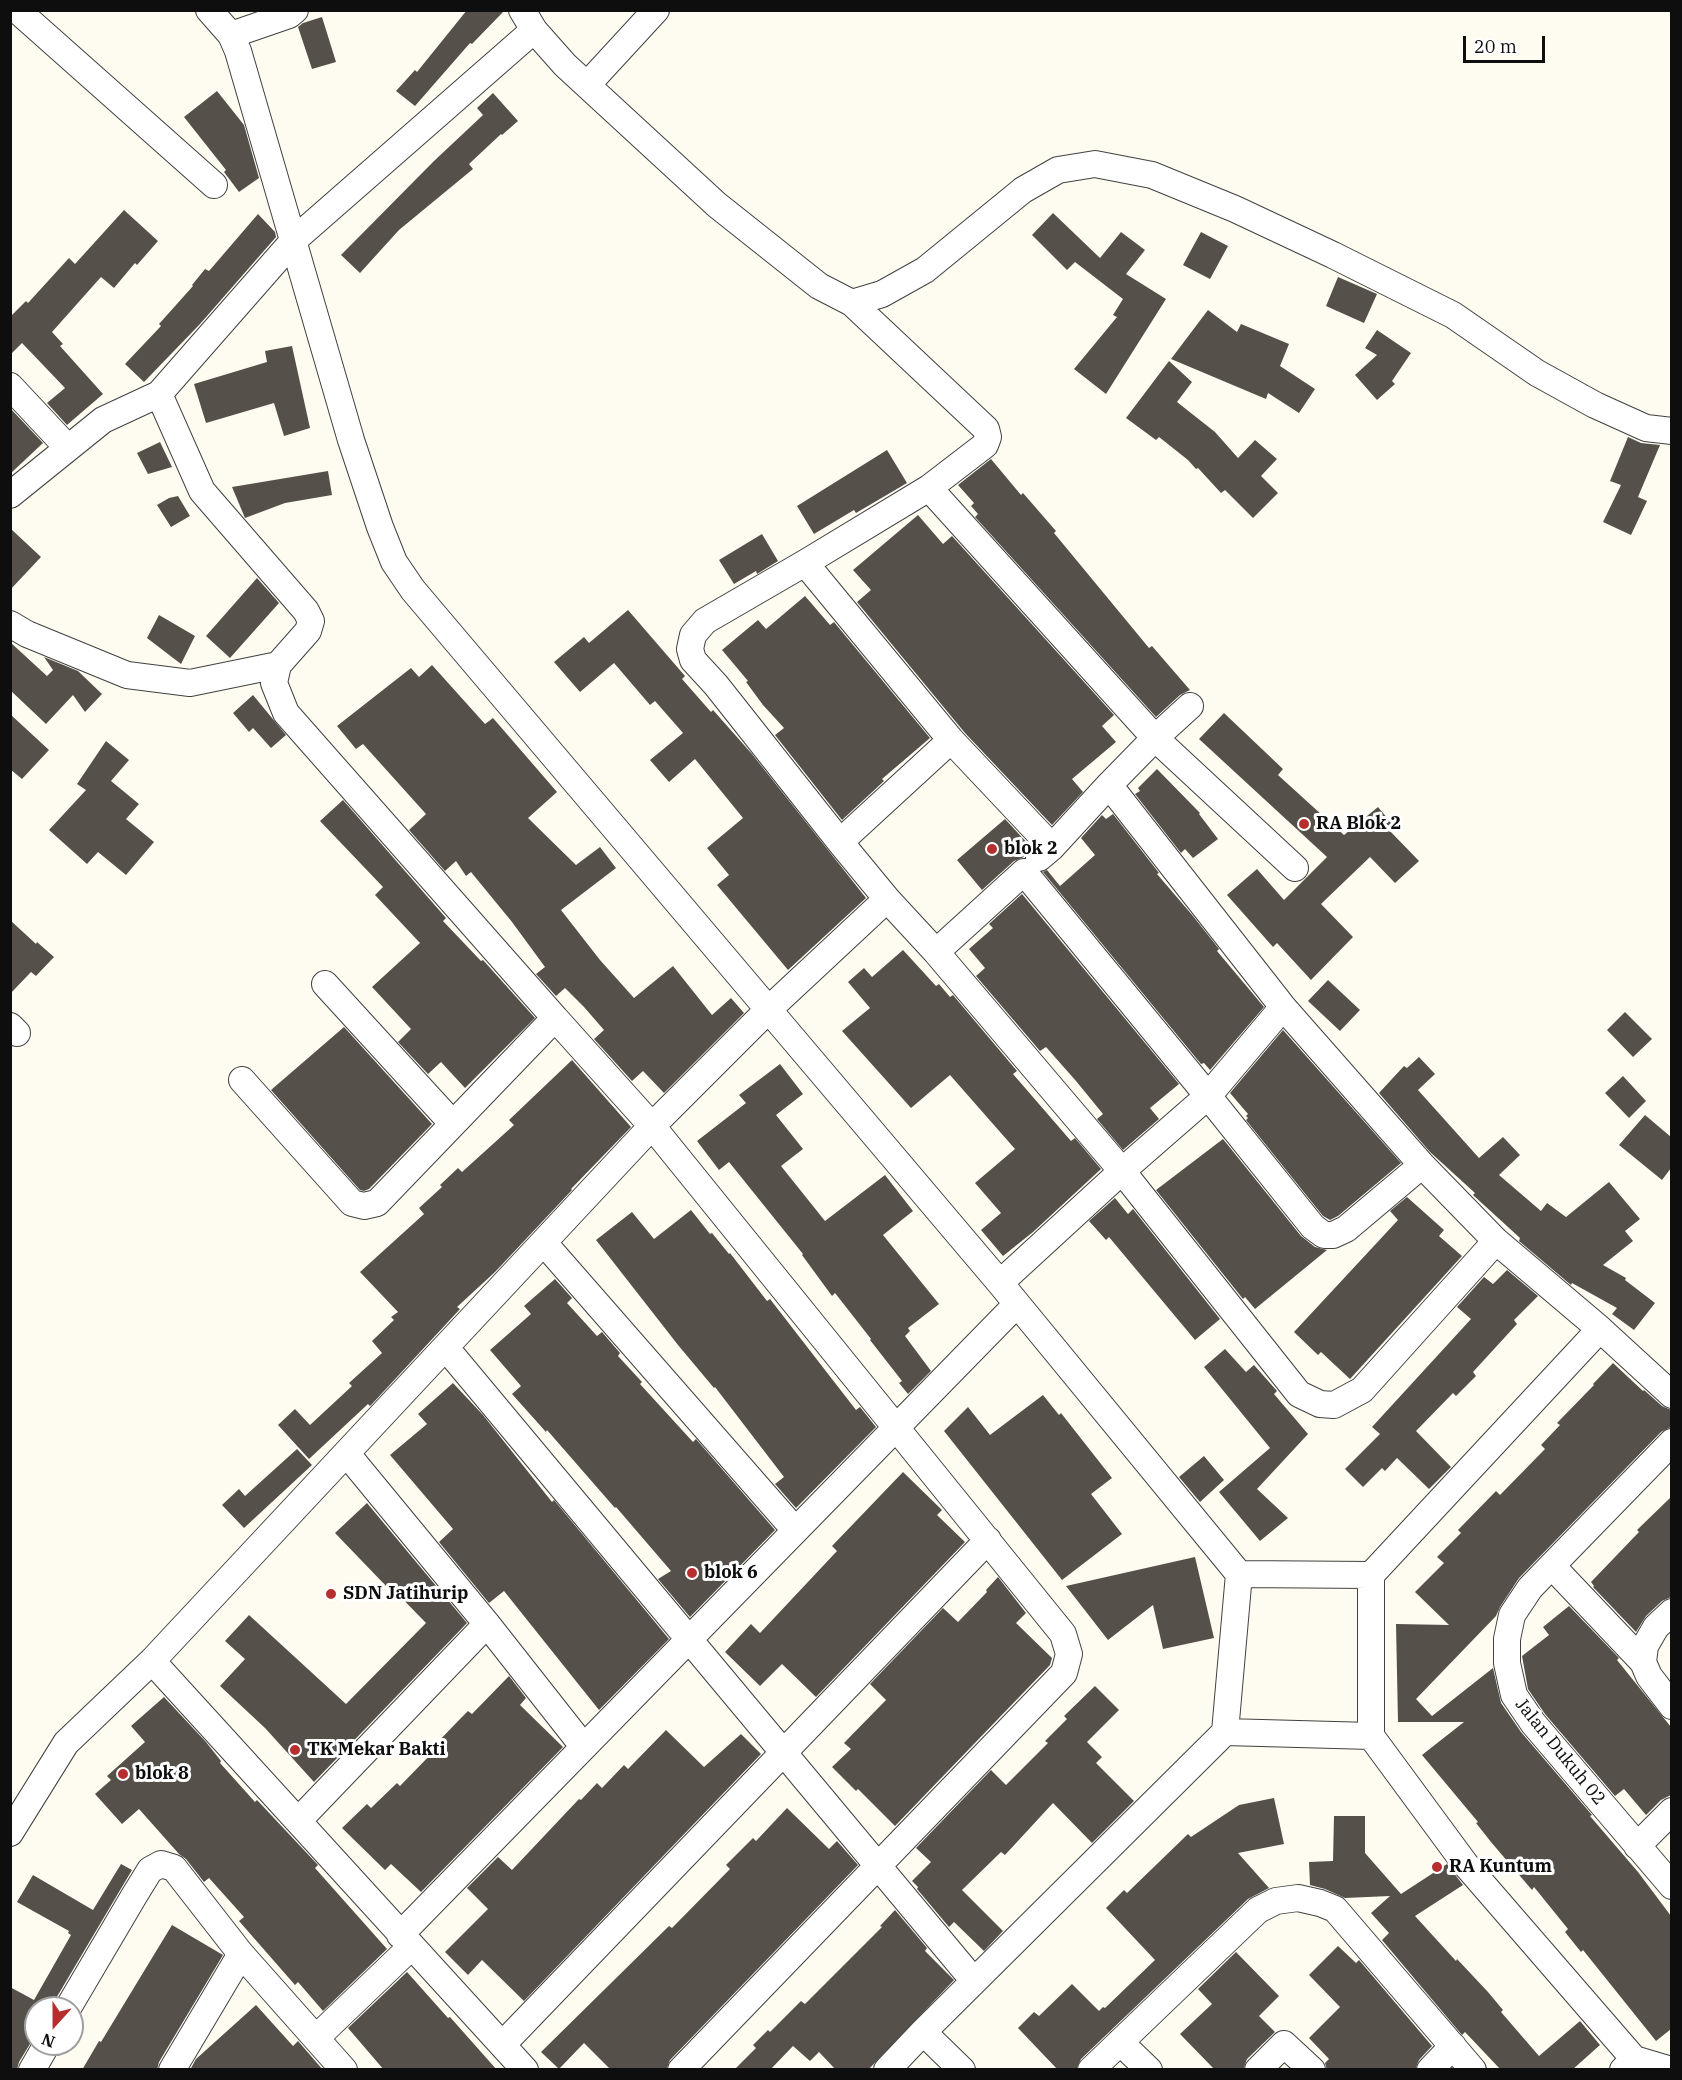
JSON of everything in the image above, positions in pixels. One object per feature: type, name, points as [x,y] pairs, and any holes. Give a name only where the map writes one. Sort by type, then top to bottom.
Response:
[{"type":"street","points":[[10,14],[16,10],[214,185]]},
{"type":"street","points":[[209,10],[231,35],[250,87],[351,440],[394,562],[413,590],[1000,1283],[1239,1574],[1225,1732],[887,2070]]},
{"type":"street","points":[[231,35],[289,15],[294,10]]},
{"type":"street","points":[[587,86],[656,10]]},
{"type":"street","points":[[10,495],[103,420],[159,394],[294,240],[528,20],[565,65],[717,205],[819,286],[852,303],[986,429],[988,437],[985,445],[929,488],[705,621],[693,635],[690,649],[693,660],[716,685],[887,899],[936,952],[1122,1171],[1299,1394],[1320,1404],[1334,1405],[1362,1390],[1496,1241]]},
{"type":"street","points":[[852,303],[882,294],[925,270],[1023,190],[1058,170],[1095,164],[1152,175],[1235,209],[1453,315],[1537,373],[1595,405],[1646,428],[1671,431]]},
{"type":"street","points":[[10,386],[68,448]]},
{"type":"street","points":[[159,394],[202,491],[306,611],[311,621],[308,631],[278,665],[274,683],[286,713],[652,1126],[1063,1634],[1069,1654],[1064,1673],[681,2070]]},
{"type":"street","points":[[929,488],[1155,738],[1295,868]]},
{"type":"street","points":[[805,563],[951,740],[1052,848]]},
{"type":"street","points":[[10,624],[27,634],[127,675],[190,683],[278,665]]},
{"type":"street","points":[[936,952],[1052,848],[1155,738],[1190,706]]},
{"type":"street","points":[[840,842],[951,740]]},
{"type":"street","points":[[1110,785],[1283,1007],[1422,1165],[1496,1241],[1600,1329],[1671,1395]]},
{"type":"street","points":[[1024,872],[1313,1227],[1324,1235],[1346,1229],[1422,1165]]},
{"type":"street","points":[[10,1833],[66,1743],[152,1661],[652,1126],[768,1010],[887,899]]},
{"type":"street","points":[[325,984],[453,1124]]},
{"type":"street","points":[[1000,1283],[1208,1096],[1283,1007]]},
{"type":"street","points":[[242,1080],[352,1203],[364,1206],[377,1203],[555,1018]]},
{"type":"street","points":[[544,1243],[795,1530]]},
{"type":"street","points":[[316,2038],[583,1746],[1017,1304]]},
{"type":"street","points":[[1600,1329],[1371,1575],[1371,1736],[1466,1865],[1628,2064],[1671,2070]]},
{"type":"street","points":[[446,1348],[974,1981]]},
{"type":"street","name":"Jalan Dukuh 02","points":[[1671,1442],[1530,1588],[1512,1615],[1507,1639],[1507,1663],[1514,1695],[1533,1723],[1671,1886]]},
{"type":"street","points":[[346,1454],[487,1624],[583,1746]]},
{"type":"street","points":[[502,2044],[988,1540]]},
{"type":"street","points":[[1552,1566],[1643,1662],[1649,1676],[1671,1706]]},
{"type":"street","points":[[1239,1574],[1371,1575]]},
{"type":"street","points":[[1643,1662],[1645,1646],[1656,1628],[1671,1612]]},
{"type":"street","points":[[298,1821],[487,1624]]},
{"type":"street","points":[[152,1661],[525,2070]]},
{"type":"street","points":[[1225,1732],[1371,1736]]},
{"type":"street","points":[[1637,1846],[1671,1811]]},
{"type":"street","points":[[75,1996],[150,1870],[161,1864],[174,1868],[241,1954],[344,2070]]},
{"type":"street","points":[[1091,2070],[1258,1910],[1276,1901],[1298,1898],[1320,1902],[1335,1909],[1473,2070]]},
{"type":"street","points":[[172,2070],[241,1954]]},
{"type":"street","points":[[923,2032],[962,2070]]},
{"type":"street","points":[[1120,2042],[1149,2070]]},
{"type":"street","points":[[1258,2070],[1284,2044],[1312,2070]]},
{"type":"street","points":[[1430,2070],[1453,2046]]},
{"type":"street","points":[[32,2070],[40,2056]]},
{"type":"building","points":[[467,10],[505,10],[472,44],[470,43],[415,106],[396,91],[415,70],[417,72]]},
{"type":"building","points":[[322,17],[336,62],[312,69],[298,27]]},
{"type":"building","points":[[217,91],[244,125],[259,178],[239,192],[224,172],[226,170],[184,117]]},
{"type":"building","points":[[493,93],[518,121],[469,164],[473,169],[399,230],[360,273],[341,255],[483,115],[477,108]]},
{"type":"building","points":[[124,210],[158,241],[114,288],[101,277],[52,332],[63,344],[60,346],[103,394],[67,425],[47,403],[65,388],[22,343],[10,355],[10,317],[26,301],[28,303],[69,258],[75,264]]},
{"type":"building","points":[[1053,213],[1100,258],[1121,232],[1145,250],[1126,274],[1166,299],[1106,394],[1074,369],[1117,317],[1113,315],[1123,299],[1075,262],[1067,270],[1032,235]]},
{"type":"building","points":[[258,214],[275,232],[276,237],[200,324],[144,382],[125,364],[161,326],[159,324],[205,269],[209,271]]},
{"type":"building","points":[[1201,232],[1228,246],[1210,279],[1183,265]]},
{"type":"building","points":[[1338,277],[1377,294],[1364,323],[1326,306]]},
{"type":"building","points":[[1208,310],[1237,332],[1241,324],[1289,344],[1280,366],[1315,389],[1299,413],[1268,393],[1266,399],[1171,359]]},
{"type":"building","points":[[1377,330],[1411,353],[1392,381],[1395,384],[1377,400],[1355,375],[1377,355],[1365,348]]},
{"type":"building","points":[[292,346],[310,428],[284,436],[274,403],[206,423],[194,384],[267,362],[265,351]]},
{"type":"building","points":[[1169,361],[1192,382],[1177,402],[1215,432],[1238,458],[1255,440],[1277,459],[1261,476],[1278,493],[1253,518],[1225,490],[1221,493],[1198,468],[1196,469],[1159,437],[1156,440],[1126,418]]},
{"type":"building","points":[[10,408],[43,443],[10,474]]},
{"type":"building","points":[[1628,437],[1641,443],[1660,445],[1638,497],[1647,501],[1631,535],[1603,522],[1621,485],[1610,481]]},
{"type":"building","points":[[160,442],[172,467],[148,474],[137,453]]},
{"type":"building","points":[[887,450],[907,483],[856,513],[854,510],[814,534],[797,506]]},
{"type":"building","points":[[991,459],[1021,495],[1023,493],[1056,531],[1054,533],[1149,648],[1152,646],[1190,690],[1180,695],[1156,717],[975,517],[978,514],[971,506],[974,503],[958,485]]},
{"type":"building","points":[[328,471],[332,495],[285,503],[245,518],[232,487]]},
{"type":"building","points":[[178,496],[190,516],[171,527],[157,505]]},
{"type":"building","points":[[918,515],[943,544],[952,536],[1114,715],[1102,726],[1116,742],[1072,779],[1083,792],[1052,825],[965,733],[857,602],[871,590],[853,570]]},
{"type":"building","points":[[10,528],[41,557],[10,590]]},
{"type":"building","points":[[762,534],[778,561],[734,584],[719,560]]},
{"type":"building","points":[[257,578],[279,603],[230,658],[206,636]]},
{"type":"building","points":[[805,596],[830,625],[834,622],[930,738],[882,779],[884,781],[842,820],[775,735],[784,728],[763,705],[746,682],[748,681],[722,650],[758,620],[766,629]]},
{"type":"building","points":[[628,610],[685,676],[682,679],[752,754],[866,898],[788,970],[717,885],[729,875],[707,848],[743,818],[695,759],[669,782],[650,760],[683,733],[655,701],[650,705],[614,663],[580,692],[554,662],[584,637],[589,643]]},
{"type":"building","points":[[159,615],[195,636],[181,664],[147,638]]},
{"type":"building","points":[[10,642],[47,676],[53,670],[44,657],[78,671],[102,694],[85,712],[73,695],[46,724],[10,690]]},
{"type":"building","points":[[432,665],[485,724],[493,718],[557,792],[528,818],[576,865],[600,847],[616,868],[561,910],[600,960],[634,998],[673,966],[712,1015],[731,998],[744,1013],[664,1093],[643,1071],[632,1081],[594,1039],[604,1030],[584,1007],[565,988],[556,996],[536,974],[545,967],[471,872],[466,876],[456,861],[445,871],[409,830],[426,814],[363,744],[356,749],[337,726],[411,668],[419,677]]},
{"type":"building","points":[[253,695],[286,735],[271,748],[253,728],[249,732],[233,713]]},
{"type":"building","points":[[1224,713],[1283,769],[1278,775],[1344,835],[1378,807],[1394,826],[1389,830],[1419,861],[1395,883],[1370,857],[1321,904],[1353,937],[1311,980],[1277,943],[1273,947],[1227,895],[1257,869],[1284,900],[1327,857],[1199,739]]},
{"type":"building","points":[[10,714],[49,750],[22,779],[10,769]]},
{"type":"building","points":[[106,741],[129,760],[111,781],[139,804],[126,819],[154,842],[126,875],[98,852],[87,864],[49,830],[86,790],[77,784]]},
{"type":"building","points":[[1157,769],[1200,813],[1218,839],[1193,858],[1185,849],[1181,853],[1135,794]]},
{"type":"building","points":[[343,800],[446,918],[443,921],[481,961],[483,960],[535,1018],[465,1088],[441,1062],[428,1074],[398,1042],[411,1029],[372,987],[420,943],[375,895],[383,887],[320,821]]},
{"type":"building","points":[[1113,814],[1159,873],[1157,874],[1219,949],[1217,951],[1264,1007],[1210,1070],[1204,1063],[1201,1064],[1043,872],[1047,870],[1060,886],[1095,855],[1081,838],[1102,815],[1106,819]]},
{"type":"building","points":[[1005,819],[1030,846],[1024,857],[1014,861],[982,890],[957,860]]},
{"type":"building","points":[[1022,894],[1179,1084],[1150,1108],[1159,1119],[1123,1150],[1097,1119],[1103,1114],[1076,1081],[1046,1047],[1040,1051],[976,976],[985,968],[969,949],[993,928],[989,924]]},
{"type":"building","points":[[10,920],[54,957],[36,976],[31,972],[10,994]]},
{"type":"building","points":[[903,950],[936,986],[939,984],[950,997],[953,995],[1017,1071],[1013,1074],[1071,1141],[1075,1138],[1101,1169],[1033,1232],[1003,1256],[981,1230],[1001,1213],[975,1183],[1015,1149],[950,1075],[911,1108],[842,1031],[870,1008],[848,982],[864,968],[872,977]]},
{"type":"building","points":[[1328,980],[1360,1010],[1340,1031],[1308,1001]]},
{"type":"building","points":[[1625,1012],[1652,1039],[1633,1057],[1607,1030]]},
{"type":"building","points":[[344,1027],[432,1124],[369,1189],[364,1191],[360,1190],[271,1090]]},
{"type":"building","points":[[1283,1030],[1401,1163],[1338,1216],[1330,1220],[1323,1216],[1246,1120],[1248,1114],[1230,1093]]},
{"type":"building","points":[[1419,1057],[1435,1074],[1418,1090],[1479,1158],[1503,1137],[1520,1155],[1499,1175],[1541,1211],[1547,1203],[1566,1217],[1609,1182],[1640,1219],[1625,1231],[1633,1241],[1603,1265],[1626,1278],[1625,1280],[1655,1303],[1634,1330],[1612,1314],[1617,1308],[1572,1283],[1571,1285],[1519,1241],[1520,1238],[1473,1195],[1475,1193],[1430,1152],[1379,1093],[1404,1066],[1407,1068]]},
{"type":"building","points":[[572,1060],[631,1127],[495,1272],[457,1307],[460,1309],[372,1404],[370,1406],[368,1404],[309,1459],[278,1425],[295,1409],[310,1425],[352,1386],[349,1383],[382,1353],[372,1341],[394,1320],[391,1317],[398,1312],[360,1272],[424,1214],[419,1208],[442,1187],[440,1185],[458,1168],[462,1172],[514,1125],[509,1120]]},
{"type":"building","points":[[780,1064],[803,1094],[776,1115],[803,1149],[781,1166],[825,1221],[885,1175],[913,1211],[883,1235],[939,1304],[908,1328],[910,1331],[905,1336],[931,1371],[908,1394],[899,1383],[902,1381],[871,1339],[835,1293],[832,1296],[803,1254],[729,1162],[719,1170],[697,1141],[746,1103],[739,1095]]},
{"type":"building","points":[[1623,1076],[1646,1101],[1629,1118],[1605,1093]]},
{"type":"building","points":[[1645,1115],[1671,1137],[1671,1168],[1662,1180],[1619,1145]]},
{"type":"building","points":[[1223,1139],[1301,1236],[1315,1247],[1327,1250],[1255,1309],[1245,1297],[1243,1299],[1156,1190]]},
{"type":"building","points":[[1407,1197],[1444,1230],[1439,1236],[1462,1256],[1350,1379],[1321,1352],[1318,1355],[1294,1332],[1398,1220],[1390,1211]]},
{"type":"building","points":[[1115,1198],[1128,1214],[1133,1209],[1220,1319],[1195,1340],[1109,1237],[1106,1240],[1089,1221]]},
{"type":"building","points":[[691,1210],[710,1234],[712,1233],[730,1253],[767,1301],[770,1299],[856,1410],[860,1407],[876,1427],[796,1508],[775,1484],[784,1477],[715,1387],[678,1345],[596,1240],[632,1212],[654,1239]]},
{"type":"building","points":[[1507,1270],[1538,1296],[1514,1320],[1517,1324],[1473,1372],[1476,1376],[1456,1396],[1453,1393],[1416,1431],[1451,1467],[1429,1489],[1397,1458],[1385,1471],[1382,1468],[1363,1487],[1345,1469],[1380,1434],[1372,1427],[1471,1319],[1457,1307],[1484,1277],[1493,1284]]},
{"type":"building","points":[[555,1279],[572,1298],[567,1303],[597,1336],[602,1332],[620,1353],[618,1356],[642,1382],[640,1384],[693,1442],[696,1439],[775,1530],[690,1617],[658,1579],[671,1571],[547,1430],[546,1432],[512,1394],[521,1386],[490,1350],[531,1314],[524,1306]]},
{"type":"building","points":[[1225,1349],[1246,1372],[1254,1365],[1277,1391],[1274,1394],[1308,1434],[1257,1489],[1288,1518],[1260,1541],[1219,1492],[1270,1448],[1204,1367]]},
{"type":"building","points":[[1613,1363],[1643,1391],[1671,1410],[1671,1427],[1661,1432],[1519,1578],[1496,1616],[1416,1699],[1432,1716],[1493,1668],[1501,1703],[1521,1732],[1592,1815],[1590,1816],[1638,1872],[1671,1916],[1671,2029],[1656,2041],[1583,1950],[1581,1952],[1565,1932],[1568,1929],[1534,1887],[1532,1890],[1491,1842],[1476,1823],[1478,1822],[1422,1755],[1464,1722],[1398,1722],[1396,1624],[1449,1625],[1415,1592],[1444,1563],[1437,1557],[1461,1533],[1458,1530],[1496,1491],[1500,1495],[1545,1449],[1541,1445],[1560,1425],[1557,1423]]},
{"type":"building","points":[[453,1383],[483,1415],[552,1502],[554,1500],[669,1639],[599,1710],[504,1591],[489,1603],[439,1542],[453,1529],[390,1455],[427,1424],[418,1414]]},
{"type":"building","points":[[1043,1395],[1059,1415],[1061,1413],[1112,1478],[1091,1494],[1122,1534],[1062,1580],[944,1431],[968,1407],[990,1435]]},
{"type":"building","points":[[297,1449],[312,1465],[244,1528],[222,1505],[239,1489],[245,1496]]},
{"type":"building","points":[[1204,1456],[1224,1480],[1200,1502],[1179,1477]]},
{"type":"building","points":[[903,1472],[942,1510],[937,1515],[965,1542],[816,1697],[782,1664],[760,1686],[725,1652],[751,1624],[760,1633],[837,1551],[832,1546]]},
{"type":"building","points":[[1671,1497],[1671,1597],[1662,1601],[1646,1616],[1636,1632],[1593,1587],[1591,1582],[1639,1532],[1637,1530]]},
{"type":"building","points":[[367,1503],[467,1623],[314,1782],[265,1728],[220,1686],[245,1659],[225,1641],[249,1615],[346,1704],[426,1623],[388,1584],[386,1586],[335,1533]]},
{"type":"building","points":[[1195,1557],[1214,1638],[1163,1649],[1153,1605],[1108,1640],[1066,1586]]},
{"type":"building","points":[[998,1577],[1026,1613],[1016,1623],[1052,1658],[1050,1665],[895,1826],[832,1767],[851,1749],[844,1743],[886,1700],[870,1684],[943,1608],[958,1622]]},
{"type":"building","points":[[1569,1606],[1619,1658],[1617,1660],[1671,1727],[1671,1795],[1661,1800],[1646,1815],[1624,1789],[1615,1796],[1545,1714],[1528,1689],[1522,1656],[1549,1635],[1543,1627]]},
{"type":"building","points":[[509,1676],[526,1698],[520,1705],[563,1747],[421,1892],[391,1864],[385,1870],[342,1828],[367,1804],[371,1808],[397,1783],[400,1786],[434,1751],[432,1748],[460,1719],[468,1711],[472,1714]]},
{"type":"building","points":[[1095,1686],[1119,1710],[1087,1742],[1102,1757],[1096,1763],[1134,1801],[1092,1843],[1053,1803],[1005,1855],[1001,1852],[962,1890],[1003,1931],[984,1951],[954,1922],[949,1927],[917,1889],[918,1887],[912,1881],[931,1862],[916,1848],[991,1770],[1006,1785],[1048,1743],[1045,1741],[1067,1719],[1064,1716]]},
{"type":"building","points":[[164,1697],[206,1742],[221,1761],[220,1763],[255,1802],[257,1800],[318,1865],[315,1868],[387,1949],[323,2011],[298,1982],[295,1985],[239,1921],[244,1917],[209,1878],[204,1882],[186,1859],[139,1809],[122,1824],[95,1794],[111,1780],[107,1776],[145,1742],[131,1726]]},
{"type":"building","points":[[666,1730],[704,1767],[741,1734],[761,1754],[524,2001],[482,1960],[468,1975],[445,1952],[488,1909],[467,1888],[498,1857],[512,1870],[579,1799],[581,1800],[597,1783],[602,1788],[624,1765],[628,1769]]},
{"type":"building","points":[[1274,1798],[1284,1844],[1238,1853],[1269,1888],[1248,1899],[1081,2059],[1076,2070],[1058,2070],[1018,2028],[1034,2012],[1039,2016],[1072,1984],[1099,2011],[1105,2008],[1155,1960],[1106,1908],[1124,1890],[1127,1893],[1188,1834],[1191,1837],[1239,1805]]},
{"type":"building","points":[[787,1808],[829,1849],[837,1841],[858,1865],[670,2060],[666,2070],[611,2070],[584,2043],[559,2069],[541,2052],[669,1926],[672,1928],[730,1869],[726,1865],[753,1838],[756,1841]]},
{"type":"building","points":[[1334,1816],[1365,1816],[1365,1853],[1401,1894],[1447,1864],[1463,1885],[1415,1916],[1488,1992],[1503,2010],[1501,2012],[1539,2056],[1580,2021],[1600,2045],[1572,2070],[1501,2070],[1465,2032],[1462,2035],[1382,1940],[1389,1933],[1371,1913],[1390,1896],[1345,1898],[1310,1885],[1309,1862],[1333,1861]]},
{"type":"building","points":[[121,1864],[132,1870],[57,1996],[36,1996],[71,1935],[69,1931],[17,1902],[33,1875],[93,1910]]},
{"type":"building","points":[[895,1910],[927,1948],[925,1951],[954,1980],[868,2070],[836,2070],[819,2052],[810,2061],[793,2046],[770,2070],[734,2070],[756,2048],[753,2045],[768,2030],[770,2032],[801,2001],[805,2004],[882,1927],[880,1926]]},
{"type":"building","points":[[172,1925],[223,1955],[159,2062],[157,2070],[82,2070],[99,2041],[101,2042]]},
{"type":"building","points":[[1338,1946],[1356,1963],[1359,1960],[1432,2046],[1419,2060],[1415,2070],[1327,2070],[1325,2063],[1329,2059],[1309,2038],[1340,2007],[1309,1975]]},
{"type":"building","points":[[1236,1952],[1279,1996],[1259,2016],[1275,2032],[1247,2059],[1243,2070],[1215,2070],[1180,2034],[1212,2004],[1198,1989]]},
{"type":"building","points":[[407,1972],[497,2070],[384,2070],[348,2028]]},
{"type":"building","points":[[10,1987],[27,1996],[24,1996],[24,2054],[17,2070],[10,2070]]},
{"type":"building","points":[[256,2005],[293,2046],[298,2041],[323,2070],[190,2070],[196,2059]]},
{"type":"place","name":"RA Blok 2","points":[[1304,824]]},
{"type":"place","name":"blok 2","points":[[992,849]]},
{"type":"place","name":"blok 6","points":[[692,1573]]},
{"type":"place","name":"SDN Jatihurip","points":[[331,1594]]},
{"type":"place","name":"TK Mekar Bakti","points":[[295,1750]]},
{"type":"place","name":"blok 8","points":[[123,1774]]},
{"type":"place","name":"RA Kuntum","points":[[1437,1867]]}]
